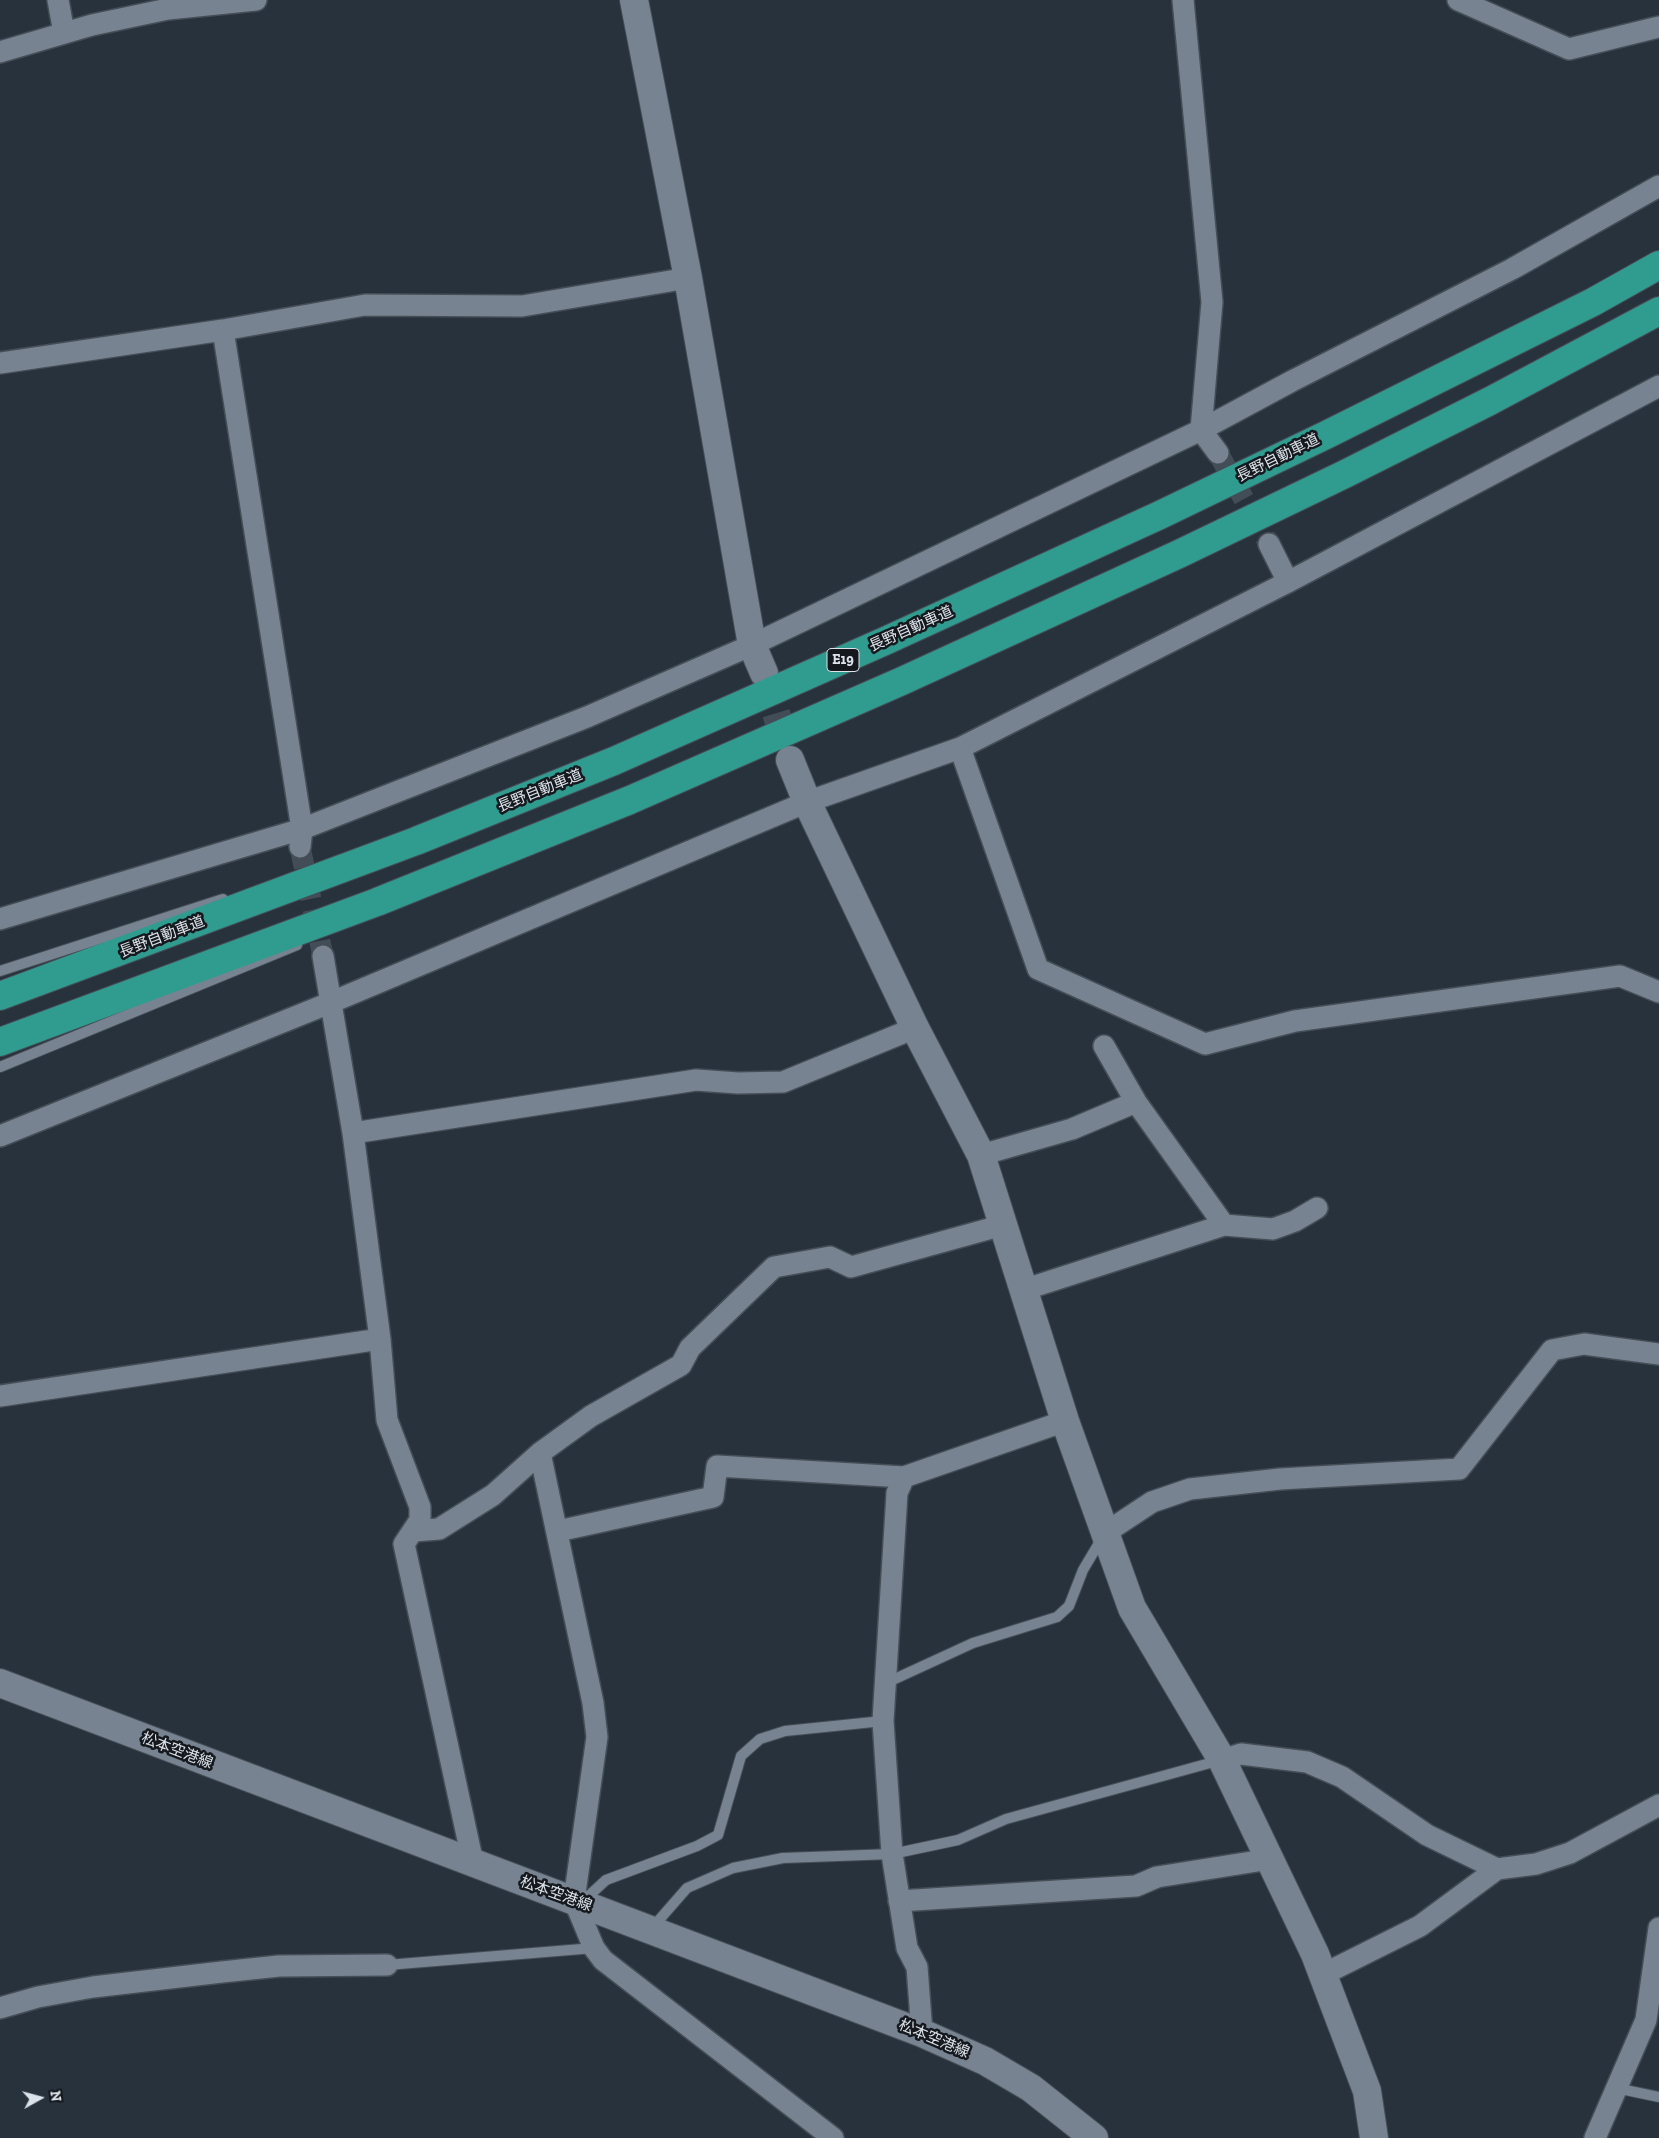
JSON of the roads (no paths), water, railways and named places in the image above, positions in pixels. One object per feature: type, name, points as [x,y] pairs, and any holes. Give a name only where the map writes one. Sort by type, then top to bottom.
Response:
[{"type":"highway","name":"長野自動車道","points":[[0,996],[416,841],[614,761],[885,642],[1160,515],[1471,364],[1592,302],[1659,265]]},
{"type":"highway","points":[[0,1042],[377,902],[630,800],[911,676],[1170,558],[1482,406],[1659,311]]},
{"type":"street","points":[[58,0],[64,33]]},
{"type":"street","points":[[0,52],[64,33],[168,9],[256,0]]},
{"type":"street","points":[[634,0],[688,278],[752,645],[764,673]]},
{"type":"street","points":[[1183,0],[1212,302],[1201,430],[1218,453]]},
{"type":"street","points":[[1458,0],[1569,49],[1659,27]]},
{"type":"street","points":[[0,919],[301,838],[752,645],[1201,430],[1292,381],[1512,269],[1659,186]]},
{"type":"street","points":[[0,362],[223,330],[366,305],[522,306],[688,278]]},
{"type":"street","points":[[223,330],[301,838]]},
{"type":"street","points":[[0,1136],[332,1002],[807,802],[960,748],[1288,582],[1659,386]]},
{"type":"street","points":[[1269,544],[1288,582]]},
{"type":"street","points":[[960,748],[1038,969],[1205,1044],[1295,1020],[1620,976],[1659,992]]},
{"type":"street","points":[[790,760],[807,802],[915,1028],[981,1155],[1065,1421],[1132,1608],[1222,1760],[1324,1974],[1367,2091],[1374,2138]]},
{"type":"street","points":[[323,956],[353,1133],[380,1339],[388,1420],[420,1507],[420,1520],[404,1544],[473,1863]]},
{"type":"street","points":[[353,1133],[696,1080],[738,1084],[783,1082],[915,1028]]},
{"type":"street","points":[[1104,1046],[1136,1102],[1224,1225]]},
{"type":"street","points":[[981,1155],[1072,1129],[1136,1102]]},
{"type":"street","points":[[1023,1290],[1224,1225],[1273,1229],[1295,1221],[1317,1208]]},
{"type":"street","points":[[414,1531],[439,1529],[493,1495],[540,1453],[591,1416],[681,1365],[690,1348],[774,1268],[830,1257],[851,1267],[1003,1226]]},
{"type":"street","points":[[0,1396],[380,1339]]},
{"type":"street","points":[[1105,1533],[1152,1502],[1190,1489],[1280,1479],[1459,1469],[1552,1350],[1584,1344],[1659,1354]]},
{"type":"street","points":[[558,1531],[713,1497],[717,1466],[904,1476],[1065,1421]]},
{"type":"street","points":[[540,1453],[593,1703],[596,1737],[578,1901],[594,1948],[603,1960],[833,2138]]},
{"type":"street","points":[[904,1476],[898,1493],[883,1721],[892,1854],[907,1948],[917,1967],[922,2033]]},
{"type":"street","name":"松本空港線","points":[[0,1683],[922,2033],[985,2061],[1031,2088],[1094,2138]]},
{"type":"street","points":[[1222,1760],[1242,1754],[1307,1762],[1342,1778],[1427,1835],[1497,1869]]},
{"type":"street","points":[[1324,1974],[1420,1926],[1497,1869],[1536,1864],[1570,1853],[1659,1805]]},
{"type":"street","points":[[898,1901],[1136,1886],[1157,1877],[1270,1859]]},
{"type":"street","points":[[1595,2138],[1646,2020],[1659,1928]]},
{"type":"street","points":[[0,2008],[93,1987],[222,1972],[279,1966],[387,1965]]},
{"type":"lane","points":[[314,868],[416,841]]},
{"type":"lane","points":[[0,971],[229,896]]},
{"type":"lane","points":[[0,1067],[282,953],[377,902]]},
{"type":"lane","points":[[886,1683],[972,1643],[1057,1617],[1069,1606],[1083,1570],[1105,1533]]},
{"type":"lane","points":[[578,1901],[606,1880],[698,1846],[718,1835],[741,1756],[760,1739],[785,1731],[883,1721]]},
{"type":"lane","points":[[650,1930],[687,1888],[733,1868],[783,1858],[892,1854],[958,1840],[1006,1819],[1222,1760]]},
{"type":"lane","points":[[387,1965],[594,1948]]},
{"type":"lane","points":[[1615,2088],[1659,2097]]},
{"type":"tunnel","points":[[1218,453],[1269,544]]},
{"type":"tunnel","points":[[764,673],[789,756]]},
{"type":"tunnel","points":[[300,847],[323,956]]}]
